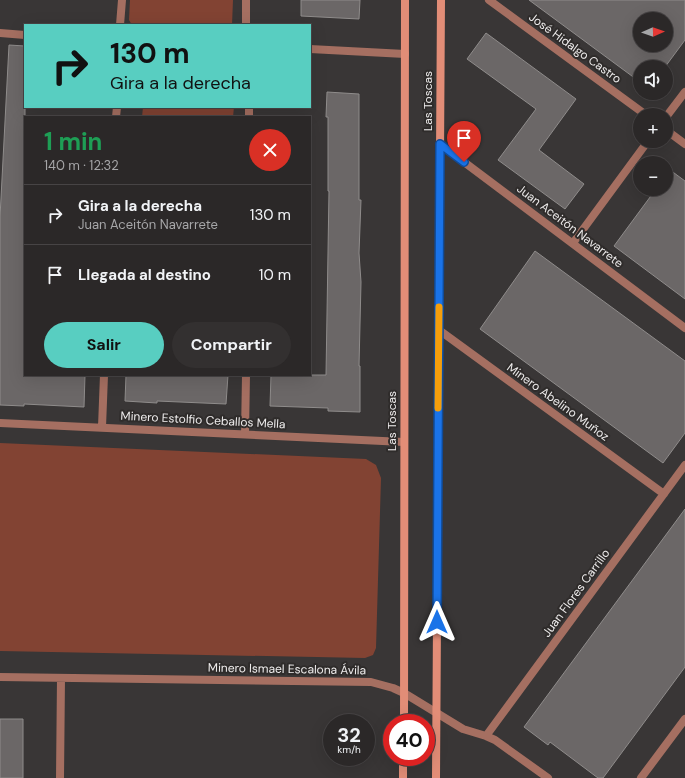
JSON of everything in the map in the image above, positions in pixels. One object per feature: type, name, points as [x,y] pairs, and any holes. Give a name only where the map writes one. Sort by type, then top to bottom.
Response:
[{"type":"street","points":[[120,24],[122,0]]},
{"type":"street","points":[[246,0],[246,24]]},
{"type":"street","name":"Las Toscas","points":[[404,714],[406,0]]},
{"type":"street","name":"Las Toscas","points":[[436,778],[441,0]]},
{"type":"street","name":"José Hidalgo Castro","points":[[489,0],[636,108]]},
{"type":"street","points":[[0,33],[24,35]]},
{"type":"street","points":[[311,49],[405,54]]},
{"type":"street","points":[[673,108],[685,92]]},
{"type":"street","points":[[673,135],[685,144]]},
{"type":"street","name":"Juan Aceitón Navarrete","points":[[440,144],[685,328]]},
{"type":"street","points":[[573,243],[643,148]]},
{"type":"street","name":"Minero Abelino Muñoz","points":[[439,330],[664,494]]},
{"type":"street","points":[[102,427],[104,376]]},
{"type":"street","points":[[245,434],[246,376]]},
{"type":"street","name":"Minero Estolfio Ceballos Mella","points":[[0,422],[404,442]]},
{"type":"street","name":"Juan Flores Carrillo","points":[[486,736],[685,465]]},
{"type":"street","name":"Minero Ismael Escalona Ávila","points":[[0,677],[371,682],[393,688],[404,693],[463,729],[486,736],[501,744],[548,778]]},
{"type":"street","points":[[60,778],[61,678]]},
{"type":"street","points":[[641,778],[685,719]]},
{"type":"street","points":[[403,766],[403,778]]},
{"type":"shaded area","points":[[130,0],[233,0],[232,24],[131,24],[129,20]]},
{"type":"shaded area","points":[[143,108],[234,108],[233,116],[142,116]]},
{"type":"shaded area","points":[[0,443],[366,459],[376,465],[381,478],[376,648],[373,655],[365,658],[0,651]]},
{"type":"building","points":[[301,0],[360,0],[359,19],[301,16]]},
{"type":"building","points":[[529,0],[685,0],[685,40],[670,60],[633,60],[633,77]]},
{"type":"building","points":[[486,33],[576,99],[539,150],[584,184],[565,209],[498,160],[536,109],[467,59]]},
{"type":"building","points":[[9,45],[24,46],[24,376],[85,376],[84,407],[24,404],[24,406],[0,405],[0,217]]},
{"type":"building","points":[[327,92],[359,94],[359,200],[361,200],[359,253],[361,282],[359,366],[360,412],[328,411],[328,408],[270,406],[271,376],[326,375],[329,191],[328,117],[326,117]]},
{"type":"building","points":[[673,172],[685,181],[685,299],[614,246],[651,196],[673,196]]},
{"type":"building","points":[[535,251],[685,361],[685,433],[663,463],[480,329]]},
{"type":"building","points":[[126,376],[228,376],[226,404],[125,401]]},
{"type":"building","points":[[685,509],[685,667],[603,778],[598,778],[550,742],[548,745],[524,727]]},
{"type":"building","points":[[0,719],[23,719],[23,778],[0,778]]},
{"type":"slow traffic","points":[[438,408],[439,307]]},
{"type":"route","points":[[437,622],[440,144],[464,162]]}]
